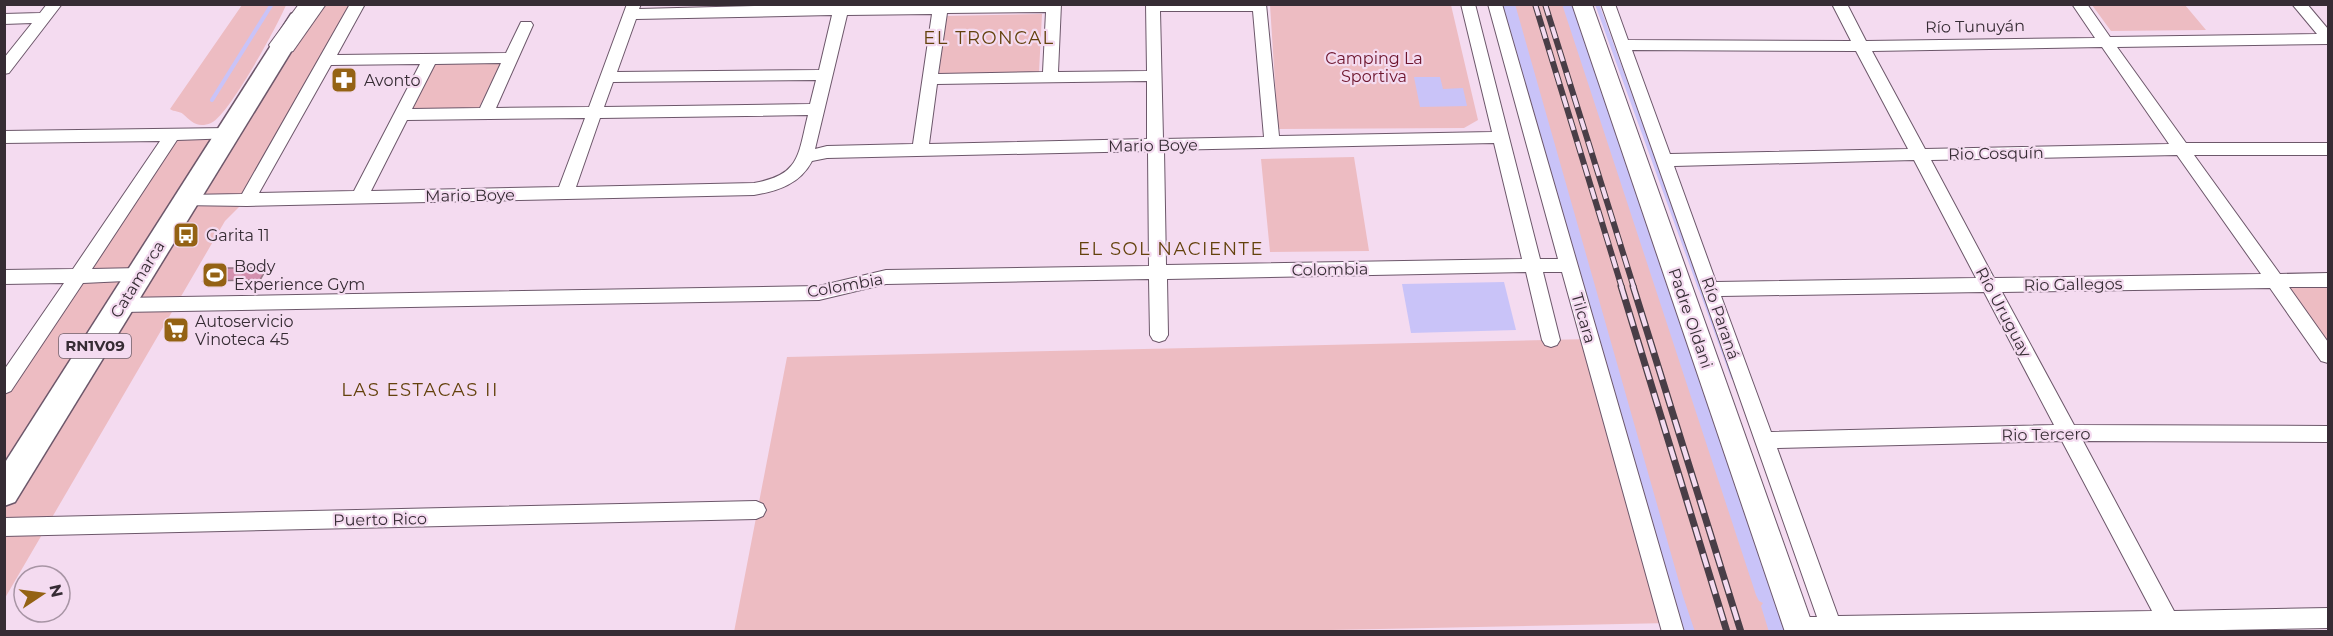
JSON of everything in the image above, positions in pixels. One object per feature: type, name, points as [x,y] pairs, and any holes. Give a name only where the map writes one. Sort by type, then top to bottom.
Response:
[{"type":"highway","points":[[283,45],[297,4]]},
{"type":"highway","points":[[283,45],[314,4]]},
{"type":"main road","name":"Catamarca","points":[[4,492],[308,4]]},
{"type":"main road","name":"Padre Oldani","points":[[1582,4],[1799,629]]},
{"type":"street","points":[[4,69],[55,4]]},
{"type":"street","points":[[247,200],[358,4]]},
{"type":"street","points":[[1468,4],[1551,340]]},
{"type":"street","name":"Tilcara","points":[[1495,4],[1673,632]]},
{"type":"street","name":"Río Paraná","points":[[1608,4],[1832,629]]},
{"type":"street","name":"Río Uruguay","points":[[1839,4],[2168,620]]},
{"type":"street","points":[[2079,4],[2328,356]]},
{"type":"street","points":[[2299,4],[2328,38]]},
{"type":"street","points":[[1159,335],[1153,5],[1260,6],[1272,142]]},
{"type":"street","points":[[565,193],[633,9],[841,7],[940,9],[1054,6],[1050,77]]},
{"type":"street","points":[[806,157],[841,7]]},
{"type":"street","points":[[920,150],[940,9]]},
{"type":"street","points":[[4,19],[44,18]]},
{"type":"street","points":[[485,114],[526,26]]},
{"type":"street","name":"Río Tunuyán","points":[[1623,45],[1861,46],[2328,38]]},
{"type":"street","points":[[326,60],[511,58]]},
{"type":"street","points":[[358,198],[430,59]]},
{"type":"street","points":[[608,77],[825,75]]},
{"type":"street","points":[[930,79],[1155,76]]},
{"type":"street","points":[[401,115],[817,109]]},
{"type":"street","points":[[4,137],[228,134]]},
{"type":"street","points":[[4,386],[172,135]]},
{"type":"street","name":"Mario Boye","points":[[186,201],[754,189],[782,182],[795,174],[806,157],[827,152],[1500,136]]},
{"type":"street","name":"Rio Cosquín","points":[[1664,160],[2182,149],[2328,149]]},
{"type":"street","name":"Colombia","points":[[121,305],[819,293],[886,277],[1569,265]]},
{"type":"street","points":[[4,277],[140,275]]},
{"type":"street","name":"Rio Gallegos","points":[[1710,289],[2328,280]]},
{"type":"street","name":"Rio Tercero","points":[[1764,440],[2068,433],[2328,434]]},
{"type":"street","name":"Puerto Rico","points":[[4,527],[756,510]]},
{"type":"street","points":[[1799,629],[2328,618]]},
{"type":"green space","points":[[1495,4],[1582,5],[1800,631],[1673,631],[1670,623],[1229,632],[734,632],[787,357],[1590,339]]},
{"type":"green space","points":[[242,5],[286,5],[264,49],[229,104],[211,123],[202,125],[195,123],[182,113],[170,109]]},
{"type":"green space","points":[[313,5],[358,5],[247,199],[225,221],[25,564],[12,564],[12,586],[5,598],[5,386],[172,135],[228,134]]},
{"type":"green space","name":"Camping La Sportiva","points":[[1270,5],[1451,5],[1478,120],[1464,128],[1278,129]]},
{"type":"green space","points":[[2092,5],[2185,5],[2206,30],[2111,31]]},
{"type":"green space","points":[[1042,14],[1039,72],[939,74],[945,16]]},
{"type":"green space","points":[[501,62],[478,110],[409,110],[434,63]]},
{"type":"green space","points":[[1354,157],[1369,251],[1270,252],[1261,159]]},
{"type":"green space","points":[[2328,284],[2328,351],[2284,289],[2286,285]]},
{"type":"shaded area","points":[[1414,77],[1440,77],[1443,89],[1463,88],[1467,106],[1420,107]]},
{"type":"shaded area","points":[[1504,282],[1516,330],[1411,333],[1402,284]]},
{"type":"building","points":[[211,268],[267,268],[260,280],[203,281]]},
{"type":"waterway","points":[[212,100],[272,4]]},
{"type":"waterway","points":[[1508,4],[1674,594]]},
{"type":"waterway","points":[[1569,4],[1766,595]]},
{"type":"waterway","points":[[1597,4],[1700,288]]},
{"type":"waterway","points":[[1700,286],[1733,377]]},
{"type":"waterway","points":[[1677,603],[1685,632]]},
{"type":"waterway","points":[[1771,606],[1779,632]]},
{"type":"railway","points":[[1535,4],[1622,288]]},
{"type":"railway","points":[[1545,4],[1634,288]]},
{"type":"railway","points":[[1621,286],[1727,632]]},
{"type":"railway","points":[[1633,286],[1741,632]]},
{"type":"place","name":"Avonto","points":[[344,80]]},
{"type":"place","name":"Garita 11","points":[[186,235]]},
{"type":"place","name":"Body Experience Gym","points":[[215,275]]},
{"type":"place","name":"Autoservicio Vinoteca 45","points":[[176,330]]},
{"type":"district","name":"EL TRONCAL","points":[[989,38]]},
{"type":"district","name":"EL SOL NACIENTE","points":[[1171,249]]},
{"type":"district","name":"LAS ESTACAS II","points":[[420,390]]}]
